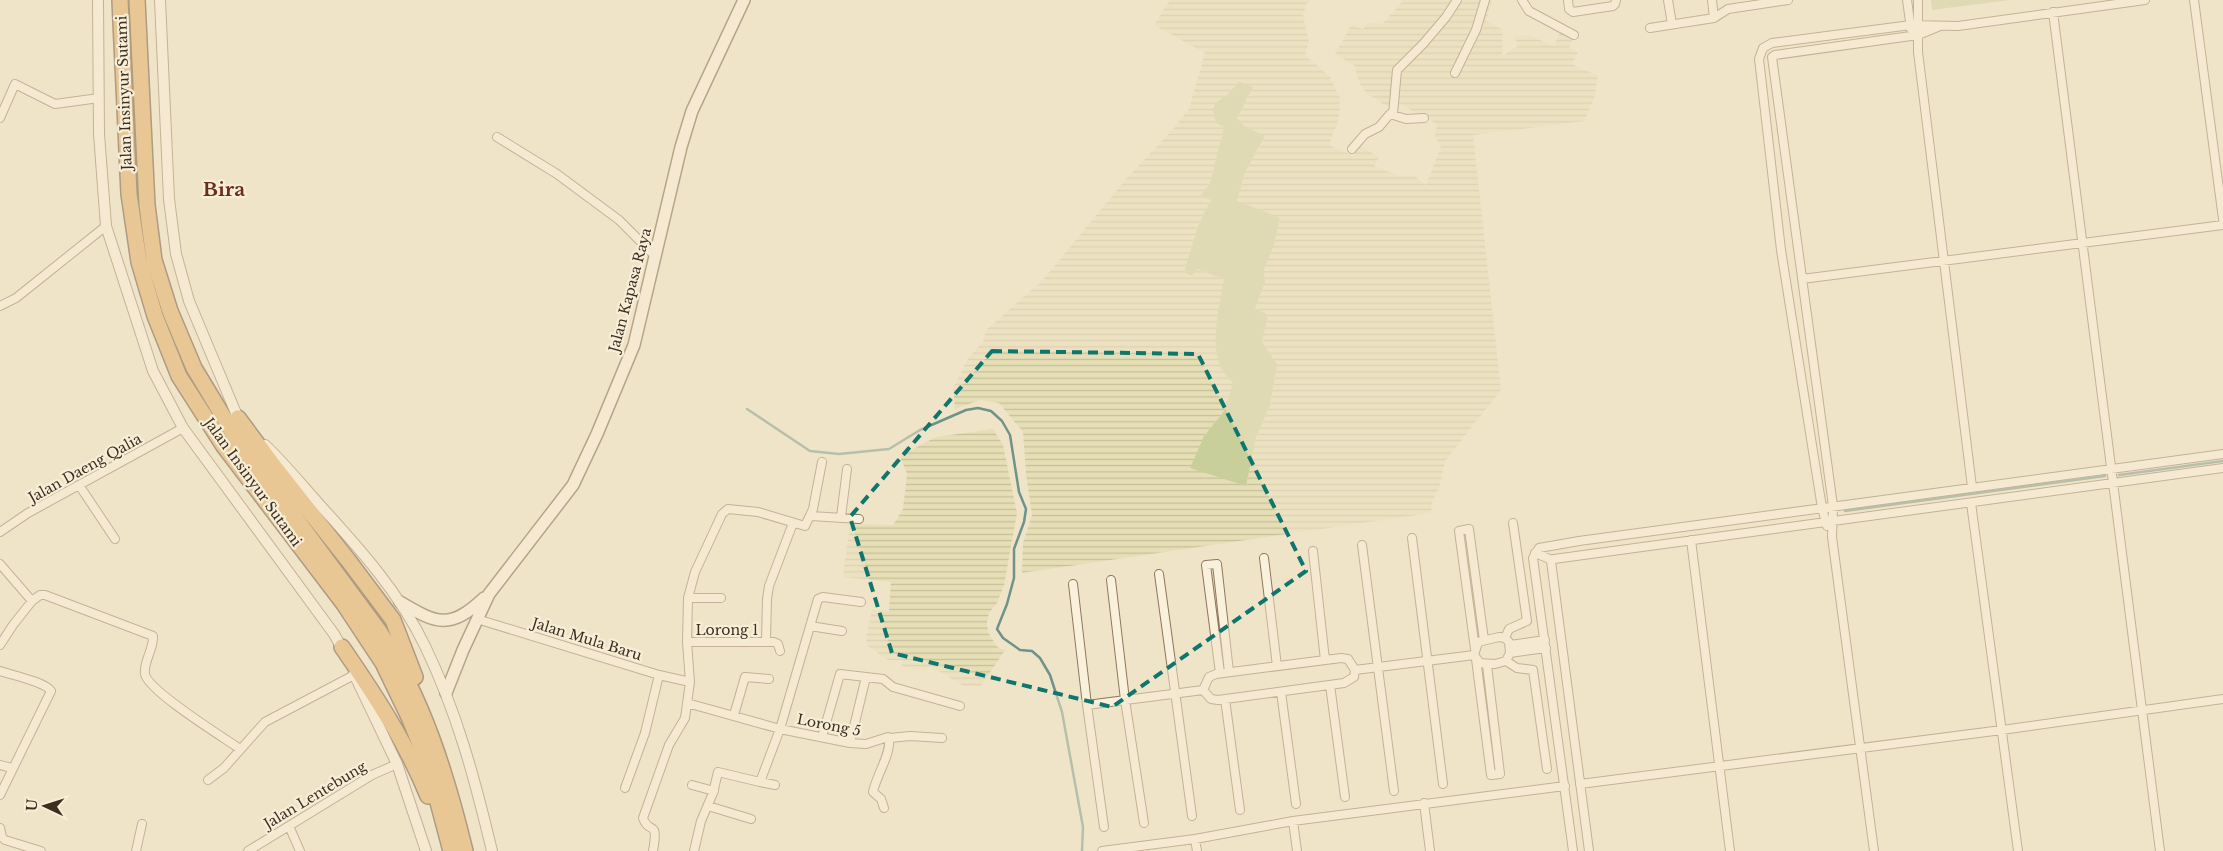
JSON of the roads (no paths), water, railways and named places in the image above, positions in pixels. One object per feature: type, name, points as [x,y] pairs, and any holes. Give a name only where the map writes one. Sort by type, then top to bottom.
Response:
[{"type":"highway","name":"Jalan Insinyur Sutami","points":[[120,0],[129,194],[139,262],[155,316],[179,376],[223,445],[344,604],[383,663],[409,717],[427,761],[450,851]]},
{"type":"highway","name":"Jalan Insinyur Sutami","points":[[137,0],[147,205],[154,260],[170,311],[194,368],[235,436],[379,631],[399,662],[429,727],[451,795],[465,851]]},
{"type":"highway","points":[[238,418],[276,470],[359,573],[393,620],[407,654],[429,727]]},
{"type":"highway","points":[[342,647],[367,682],[414,761],[450,851]]},
{"type":"main road","name":"Jalan Kapasa Raya","points":[[400,602],[425,616],[439,620],[451,620],[462,617],[471,611],[489,594],[536,532],[562,502],[581,470],[634,345],[681,147],[692,111],[744,0]]},
{"type":"main road","name":"Jalan Kapasa Raya","points":[[446,693],[489,594]]},
{"type":"street","points":[[98,0],[99,134],[106,226],[152,371],[183,428],[342,647],[397,764],[426,851]]},
{"type":"street","points":[[160,0],[168,200],[176,254],[189,301],[238,418],[271,450],[359,548],[400,602],[424,645],[462,734],[492,851]]},
{"type":"street","points":[[1393,114],[1396,70],[1423,44],[1457,0]]},
{"type":"street","points":[[1455,73],[1476,30],[1484,0]]},
{"type":"street","points":[[1522,0],[1529,12],[1574,35]]},
{"type":"street","points":[[1568,0],[1569,9],[1573,12],[1613,6],[1616,0]]},
{"type":"street","points":[[1668,0],[1672,24]]},
{"type":"street","points":[[1712,0],[1714,18]]},
{"type":"street","points":[[1650,28],[1714,18],[1728,9],[1763,2],[1788,0]]},
{"type":"street","points":[[1906,0],[1915,24]]},
{"type":"street","points":[[1918,0],[1915,35],[1972,487]]},
{"type":"street","points":[[1830,522],[1822,508],[1782,250],[1759,59],[1762,51],[1772,44],[1915,24],[1958,26],[2145,0]]},
{"type":"street","points":[[2194,0],[2223,218]]},
{"type":"street","points":[[2053,12],[2160,851]]},
{"type":"street","points":[[1762,51],[1773,56],[1915,35],[1940,26]]},
{"type":"street","points":[[1773,56],[1832,506],[1830,522],[1874,851]]},
{"type":"street","points":[[0,118],[15,84],[52,103],[60,105],[99,98]]},
{"type":"street","points":[[1352,149],[1365,134],[1375,130],[1388,115],[1393,114],[1406,119],[1424,118]]},
{"type":"street","points":[[497,138],[573,186],[619,220],[656,257]]},
{"type":"street","points":[[1802,279],[2223,225]]},
{"type":"street","points":[[0,306],[16,298],[106,226]]},
{"type":"street","name":"Jalan Daeng Qalia","points":[[0,532],[12,523],[183,428]]},
{"type":"street","points":[[1573,851],[1534,558],[1539,548],[1832,506],[2223,454]]},
{"type":"street","points":[[653,851],[656,831],[645,824],[643,818],[669,745],[685,718],[690,682],[687,642],[688,598],[695,572],[725,510],[740,509],[758,512],[804,527],[811,516],[822,462]]},
{"type":"street","points":[[1535,553],[1552,560],[2223,468]]},
{"type":"street","points":[[841,517],[848,470]]},
{"type":"street","points":[[79,486],[115,539]]},
{"type":"street","points":[[1971,503],[2018,851]]},
{"type":"street","points":[[811,516],[859,519]]},
{"type":"street","points":[[780,651],[778,643],[766,642],[767,599],[793,523]]},
{"type":"street","points":[[1513,523],[1527,621],[1510,629],[1508,649],[1517,668],[1533,670],[1547,769]]},
{"type":"street","points":[[1484,640],[1469,529],[1459,531],[1491,775],[1500,774],[1487,665]]},
{"type":"street","points":[[1412,538],[1443,784]]},
{"type":"street","points":[[1691,540],[1730,851]]},
{"type":"street","points":[[1362,545],[1394,791]]},
{"type":"street","points":[[1313,551],[1325,660]]},
{"type":"street","points":[[1264,558],[1277,666]]},
{"type":"street","points":[[1552,560],[1589,851]]},
{"type":"street","points":[[0,564],[32,602]]},
{"type":"street","points":[[1220,673],[1206,565],[1217,564],[1229,672]]},
{"type":"street","points":[[1159,574],[1192,816]]},
{"type":"street","points":[[1111,580],[1125,700],[1144,823]]},
{"type":"street","points":[[1073,584],[1086,705],[1104,827]]},
{"type":"street","points":[[0,645],[13,624],[40,595],[45,595],[153,636],[145,672],[147,680],[181,709],[240,749]]},
{"type":"street","points":[[760,782],[780,728],[820,597],[861,602]]},
{"type":"street","points":[[688,598],[721,598]]},
{"type":"street","name":"Jalan Mula Baru","points":[[477,618],[659,675],[690,682]]},
{"type":"street","points":[[810,626],[842,631]]},
{"type":"street","points":[[1487,665],[1480,663],[1475,654],[1478,642],[1484,640],[1508,649],[1545,644]]},
{"type":"street","name":"Lorong 1","points":[[687,642],[766,642]]},
{"type":"street","points":[[1487,665],[1508,649]]},
{"type":"street","points":[[1355,670],[1475,654]]},
{"type":"street","points":[[1342,658],[1348,659],[1355,670],[1354,677],[1349,681],[1281,692],[1211,699],[1203,690],[1209,677],[1220,673],[1342,658]]},
{"type":"street","points":[[0,671],[48,687],[51,691],[0,795]]},
{"type":"street","points":[[822,737],[839,674],[883,679],[893,687],[960,706]]},
{"type":"street","points":[[208,780],[224,768],[265,722],[354,675]]},
{"type":"street","points":[[625,788],[645,733],[659,675]]},
{"type":"street","points":[[734,715],[745,677],[768,680]]},
{"type":"street","points":[[850,743],[866,677]]},
{"type":"street","points":[[1330,685],[1345,797]]},
{"type":"street","points":[[1086,705],[1203,690]]},
{"type":"street","points":[[1281,692],[1296,804]]},
{"type":"street","points":[[1225,699],[1240,810]]},
{"type":"street","points":[[1580,784],[2002,730],[2223,699]]},
{"type":"street","name":"Lorong 5","points":[[687,704],[780,728],[850,743],[866,744],[882,738],[910,736],[942,738]]},
{"type":"street","points":[[884,808],[880,799],[873,794],[873,791],[887,754],[890,738]]},
{"type":"street","name":"Jalan Lentebung","points":[[248,851],[372,775],[397,764]]},
{"type":"street","points":[[0,765],[12,768]]},
{"type":"street","points":[[694,851],[701,821],[714,791],[719,771],[775,786]]},
{"type":"street","points":[[692,785],[714,791]]},
{"type":"street","points":[[1102,851],[1195,839],[1293,821],[1565,786]]},
{"type":"street","points":[[1424,803],[1430,851]]},
{"type":"street","points":[[708,806],[751,819]]},
{"type":"street","points":[[1293,821],[1297,851]]},
{"type":"street","points":[[136,851],[142,824]]},
{"type":"street","points":[[289,826],[300,851]]},
{"type":"street","points":[[0,828],[2,837],[5,840],[41,851]]},
{"type":"street","points":[[1195,839],[1197,851]]},
{"type":"waterway","points":[[747,409],[810,451],[839,454],[889,449],[920,430],[966,410],[978,408],[991,411],[1002,421],[1010,435],[1019,492],[1026,509],[1024,522],[1014,549],[1014,578],[1007,604],[997,629],[1003,638],[1020,650],[1032,651],[1040,658],[1050,675],[1062,712],[1083,827],[1082,851]]},
{"type":"waterway","points":[[2119,475],[2223,461]]},
{"type":"waterway","points":[[1845,511],[2105,476]]},
{"type":"district","name":"Bira","points":[[224,189]]}]
